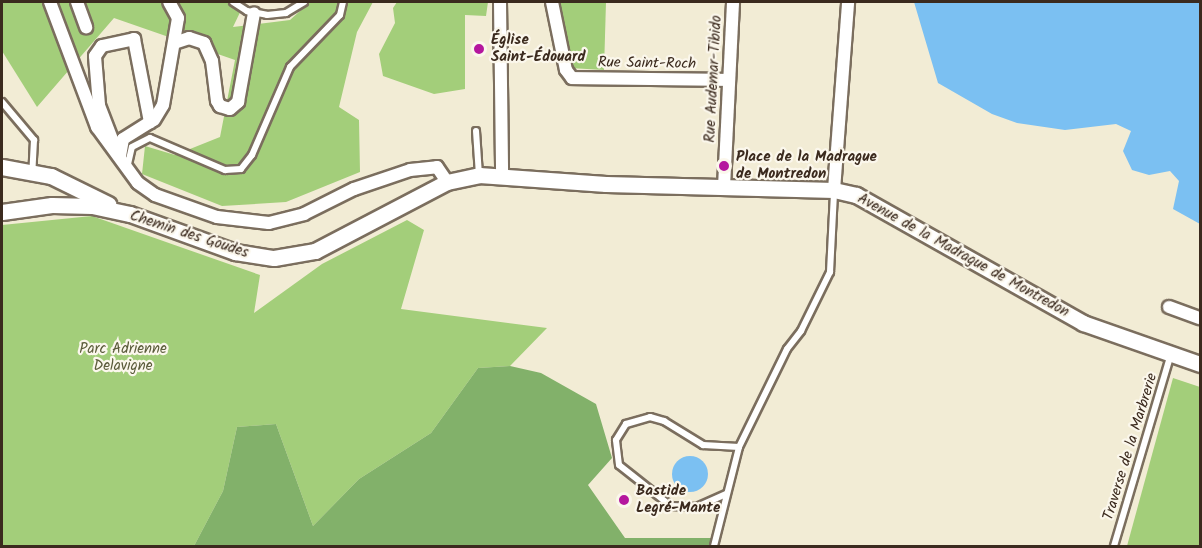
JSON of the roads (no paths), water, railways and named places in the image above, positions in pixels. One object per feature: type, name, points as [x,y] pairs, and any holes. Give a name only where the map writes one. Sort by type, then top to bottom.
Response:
[{"type":"street","points":[[50,2],[93,120],[131,173],[155,195],[207,214],[255,222],[291,219],[374,181],[423,167],[440,170],[447,182]]},
{"type":"street","points":[[77,2],[86,27]]},
{"type":"street","points":[[120,156],[123,139],[150,122],[163,105],[178,18],[169,2]]},
{"type":"street","points":[[501,2],[502,176]]},
{"type":"street","name":"Rue Saint-Roch","points":[[552,2],[566,70],[572,78],[729,80]]},
{"type":"street","name":"Rue Audemar-Tibido","points":[[724,187],[733,2]]},
{"type":"street","points":[[834,190],[848,2]]},
{"type":"street","points":[[174,43],[189,38],[204,43],[212,60],[218,103],[230,109],[238,102],[254,13]]},
{"type":"street","points":[[120,156],[99,105],[95,56],[102,46],[134,39],[150,122]]},
{"type":"street","points":[[2,167],[60,181],[130,214]]},
{"type":"street","name":"Chemin des Goudes","points":[[2,212],[52,205],[92,206],[130,214],[236,252],[258,257],[287,258],[324,247],[447,182],[479,176],[502,176]]},
{"type":"street","name":"Avenue de la Madrague de Montredon","points":[[502,176],[834,190],[862,199],[1074,319],[1200,364]]},
{"type":"street","points":[[52,205],[62,196],[60,181]]},
{"type":"street","points":[[1169,307],[1200,318]]},
{"type":"lane","points":[[233,2],[254,13],[279,15],[304,2]]},
{"type":"lane","points":[[131,173],[129,151],[147,138],[159,139],[225,170],[241,169],[252,155],[287,73],[340,15],[343,2]]},
{"type":"lane","points":[[2,102],[34,140],[32,173]]},
{"type":"lane","points":[[476,131],[479,176]]},
{"type":"lane","points":[[714,546],[740,447],[787,349],[801,331],[830,272],[834,190]]},
{"type":"lane","name":"Traverse de la Marbrerie","points":[[1114,546],[1171,354]]},
{"type":"lane","points":[[726,494],[697,507],[671,506],[619,465],[616,440],[626,424],[650,417],[664,421],[702,445],[740,447]]},
{"type":"water","points":[[914,2],[1200,2],[1200,224],[1173,209],[1179,181],[1170,171],[1149,175],[1132,170],[1123,151],[1131,131],[1116,124],[1065,130],[1017,123],[992,114],[938,83]]},
{"type":"water","points":[[690,456],[703,461],[708,474],[703,487],[690,492],[677,487],[672,474],[677,461]]},
{"type":"place","name":"Église Saint-Édouard","points":[[479,49]]},
{"type":"place","name":"Place de la Madrague de Montredon","points":[[724,166]]},
{"type":"place","name":"Bastide Legré-Mante","points":[[624,500]]},
{"type":"park label","name":"Parc Adrienne Delavigne","points":[[123,358]]}]
